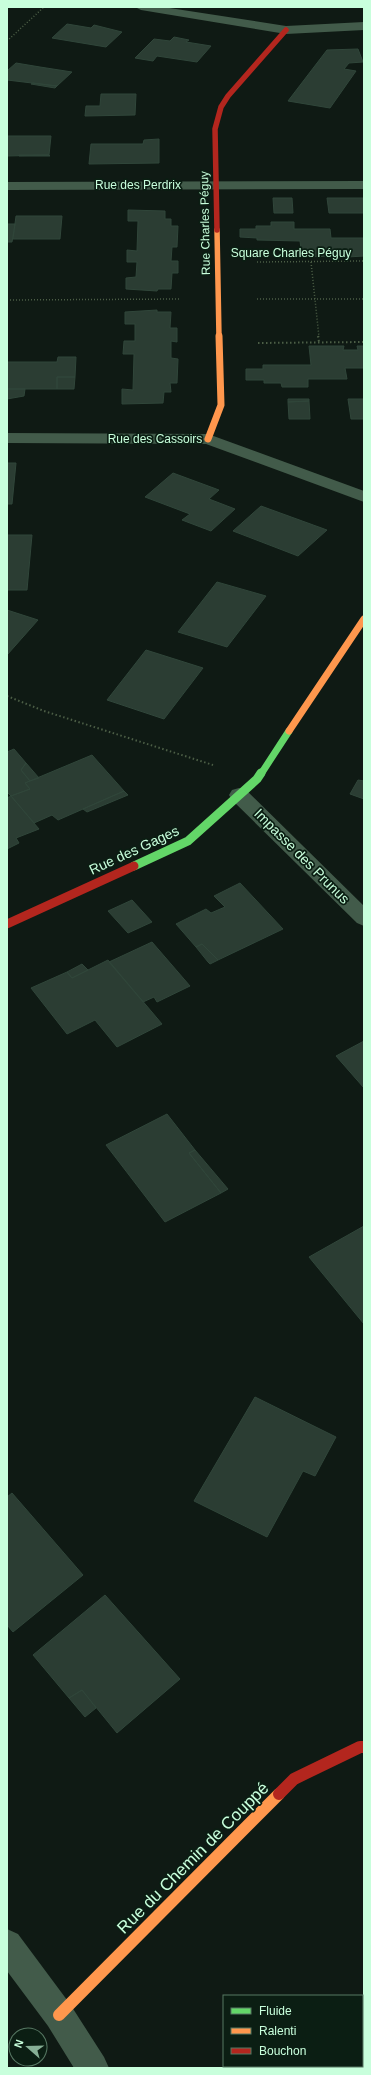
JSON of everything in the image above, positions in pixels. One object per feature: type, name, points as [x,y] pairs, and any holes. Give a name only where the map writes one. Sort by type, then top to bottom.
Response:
[{"type":"street","points":[[141,7],[286,30],[364,26]]},
{"type":"street","name":"Rue Charles Péguy","points":[[208,439],[221,405],[215,129],[221,107],[286,30]]},
{"type":"street","name":"Rue des Perdrix","points":[[7,186],[364,185]]},
{"type":"street","name":"Rue des Cassoirs","points":[[7,438],[208,439],[364,497]]},
{"type":"street","name":"Rue des Gages","points":[[7,924],[188,841],[257,779],[364,619]]},
{"type":"street","name":"Impasse des Prunus","points":[[239,795],[364,918]]},
{"type":"street","name":"Rue du Chemin de Couppé","points":[[59,2015],[294,1779],[363,1743]]},
{"type":"street","points":[[7,1945],[59,2015],[93,2068]]},
{"type":"path","points":[[7,41],[44,7]]},
{"type":"path","name":"Square Charles Péguy","points":[[217,263],[364,261]]},
{"type":"path","points":[[311,262],[316,299],[319,342]]},
{"type":"path","points":[[7,300],[364,299]]},
{"type":"path","points":[[219,344],[364,342]]},
{"type":"path","points":[[7,696],[44,711],[257,779]]},
{"type":"building","points":[[67,24],[91,28],[94,25],[122,32],[106,47],[52,38]]},
{"type":"building","points":[[174,37],[189,40],[186,42],[211,46],[197,62],[157,56],[153,61],[135,58],[154,39],[170,41]]},
{"type":"building","points":[[358,49],[363,62],[349,63],[344,69],[356,71],[330,108],[288,101],[327,50]]},
{"type":"building","points":[[16,63],[72,72],[57,86],[7,80],[7,71]]},
{"type":"building","points":[[31,84],[57,86],[55,88]]},
{"type":"building","points":[[101,94],[136,94],[135,115],[85,116],[86,106],[100,106]]},
{"type":"building","points":[[7,136],[51,136],[49,155],[7,156]]},
{"type":"building","points":[[159,139],[159,163],[89,164],[91,144],[143,144],[144,140]]},
{"type":"building","points":[[49,155],[50,156],[19,156]]},
{"type":"building","points":[[273,198],[292,198],[293,213],[274,213]]},
{"type":"building","points":[[327,198],[363,198],[364,213],[329,213]]},
{"type":"building","points":[[128,210],[165,211],[165,219],[171,219],[171,226],[178,226],[177,247],[172,247],[171,261],[178,261],[178,273],[172,273],[171,289],[158,289],[157,291],[126,289],[126,278],[136,277],[137,262],[127,262],[127,250],[137,251],[138,221],[128,221]]},
{"type":"building","points":[[16,216],[62,216],[60,239],[13,239]]},
{"type":"building","points":[[271,222],[294,222],[294,229],[330,229],[331,238],[364,238],[364,256],[347,257],[346,253],[333,253],[334,256],[302,257],[300,241],[257,240],[257,238],[240,237],[240,229],[256,229],[256,226],[271,226]]},
{"type":"building","points":[[7,224],[15,224],[12,242],[7,242]]},
{"type":"building","points":[[157,310],[157,312],[171,312],[170,328],[177,328],[177,342],[171,341],[171,358],[178,359],[177,383],[170,383],[171,392],[164,392],[163,403],[122,404],[122,389],[133,390],[134,354],[123,354],[124,341],[135,341],[135,324],[125,324],[125,312]]},
{"type":"building","points":[[309,346],[344,346],[343,350],[358,350],[357,346],[364,346],[364,368],[345,368],[347,379],[308,379],[308,387],[282,387],[281,383],[264,383],[264,380],[246,380],[246,369],[263,369],[263,365],[311,365]]},
{"type":"building","points":[[58,357],[76,357],[75,377],[57,377],[57,389],[7,389],[7,362],[57,362]]},
{"type":"building","points":[[57,377],[75,377],[74,389],[57,389]]},
{"type":"building","points":[[7,389],[25,389],[24,396],[7,399]]},
{"type":"building","points":[[288,399],[309,399],[309,401],[288,402]]},
{"type":"building","points":[[348,399],[364,399],[364,419],[351,419]]},
{"type":"building","points":[[309,401],[310,419],[289,419],[288,402]]},
{"type":"building","points":[[7,463],[16,463],[12,504],[7,504]]},
{"type":"building","points":[[173,473],[219,490],[209,499],[235,509],[211,531],[182,520],[190,514],[145,497]]},
{"type":"building","points":[[261,506],[327,530],[298,556],[233,531]]},
{"type":"building","points":[[7,535],[32,535],[27,590],[7,590]]},
{"type":"building","points":[[217,582],[266,596],[227,647],[178,632]]},
{"type":"building","points":[[7,610],[38,620],[7,655]]},
{"type":"building","points":[[146,650],[203,668],[164,719],[107,700]]},
{"type":"building","points":[[14,749],[26,763],[21,770],[30,781],[25,783],[30,789],[11,796],[7,792],[7,752]]},
{"type":"building","points":[[92,755],[124,791],[58,820],[52,815],[34,823],[11,796],[30,789],[25,783]]},
{"type":"building","points":[[26,763],[39,778],[30,781],[21,770]]},
{"type":"building","points":[[358,780],[364,781],[364,799],[350,794]]},
{"type":"building","points":[[124,791],[128,795],[87,812],[83,809]]},
{"type":"building","points":[[11,796],[39,829],[16,838],[19,843],[7,849],[7,798]]},
{"type":"building","points":[[240,883],[283,929],[218,960],[202,944],[196,947],[176,924],[206,909],[211,913],[225,907],[214,896]]},
{"type":"building","points":[[132,900],[152,922],[128,933],[108,911]]},
{"type":"building","points":[[152,942],[190,986],[157,1002],[154,997],[143,1002],[109,962]]},
{"type":"building","points":[[202,944],[218,960],[210,964],[208,962],[196,947]]},
{"type":"building","points":[[108,960],[162,1024],[117,1047],[95,1020],[67,1034],[31,988],[67,972],[72,978]]},
{"type":"building","points":[[82,964],[88,970],[72,978],[67,972]]},
{"type":"building","points":[[364,1041],[364,1088],[336,1056]]},
{"type":"building","points":[[167,1114],[195,1150],[189,1153],[221,1193],[165,1222],[106,1145]]},
{"type":"building","points":[[195,1150],[228,1189],[221,1193],[189,1153]]},
{"type":"building","points":[[364,1226],[364,1324],[309,1257]]},
{"type":"building","points":[[255,1397],[336,1437],[315,1476],[303,1471],[267,1537],[194,1501]]},
{"type":"building","points":[[12,1493],[83,1575],[13,1632],[7,1625],[7,1497]]},
{"type":"building","points":[[105,1595],[180,1679],[117,1733],[82,1690],[69,1698],[33,1655]]},
{"type":"building","points":[[82,1690],[96,1708],[85,1717],[69,1698]]},
{"type":"traffic: fast","points":[[134,866],[188,841],[257,779],[289,731]]},
{"type":"traffic: slow","points":[[208,439],[221,405],[217,230]]},
{"type":"traffic: slow","points":[[289,731],[364,619]]},
{"type":"traffic: slow","points":[[59,2015],[279,1794]]},
{"type":"traffic: jam","points":[[217,230],[215,129],[221,107],[228,96],[286,30]]},
{"type":"traffic: jam","points":[[7,924],[134,866]]},
{"type":"traffic: jam","points":[[279,1794],[294,1779],[360,1747],[364,1747]]}]
